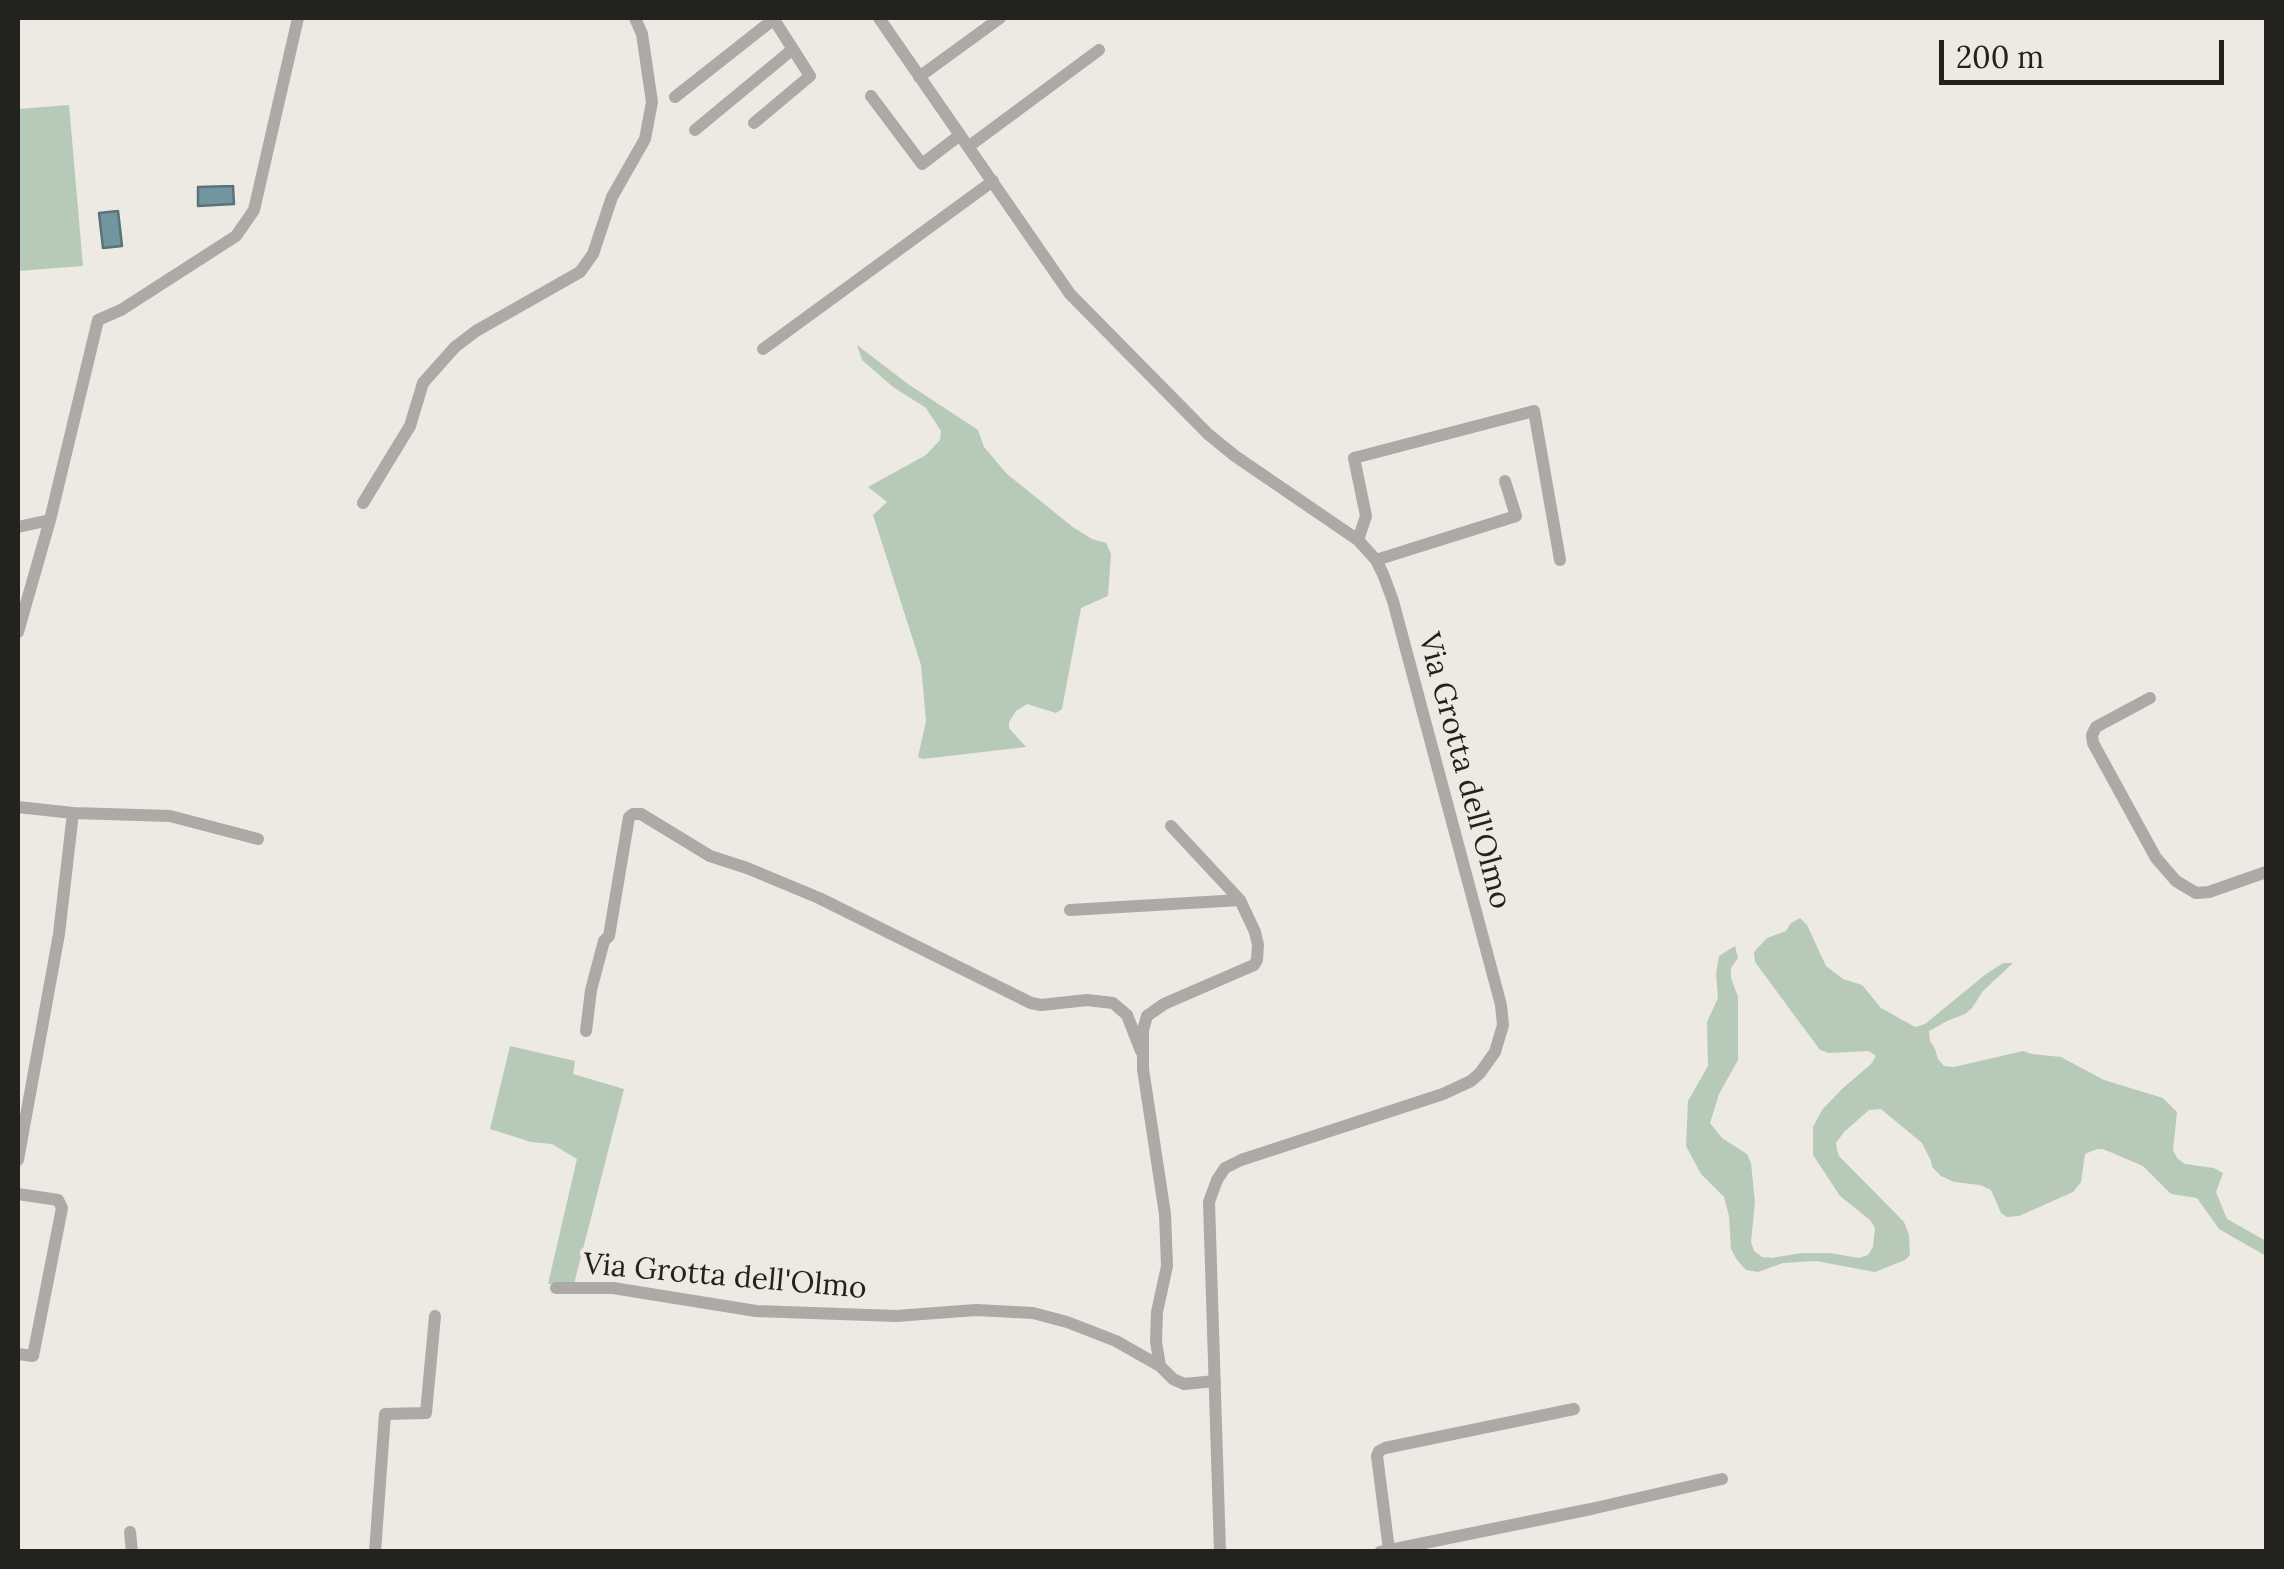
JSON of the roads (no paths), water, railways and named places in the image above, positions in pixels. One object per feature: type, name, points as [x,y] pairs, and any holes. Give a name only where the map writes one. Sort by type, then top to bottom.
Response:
[{"type":"street","points":[[18,632],[50,520],[98,320],[121,310],[236,236],[254,210],[298,18]]},
{"type":"street","points":[[364,504],[410,426],[423,383],[455,347],[476,330],[580,272],[593,254],[612,197],[645,139],[652,102],[642,34],[635,18]]},
{"type":"street","points":[[674,97],[773,18],[810,76],[754,123]]},
{"type":"street","name":"Via Grotta dell'Olmo","points":[[879,18],[1070,294],[1208,434],[1358,540],[1376,560],[1393,601],[1501,1005],[1503,1026],[1495,1052],[1480,1073],[1460,1088],[1241,1160],[1225,1168],[1212,1190],[1209,1202],[1220,1552]]},
{"type":"street","points":[[919,77],[1000,18]]},
{"type":"street","points":[[695,130],[793,49]]},
{"type":"street","points":[[871,96],[922,164],[964,141],[1099,50]]},
{"type":"street","points":[[763,349],[992,181]]},
{"type":"street","points":[[1358,540],[1366,516],[1354,458],[1534,411],[1560,560]]},
{"type":"street","points":[[1376,560],[1516,516],[1505,481]]},
{"type":"street","points":[[18,526],[50,520]]},
{"type":"street","points":[[2150,698],[2096,727],[2092,735],[2093,744],[2156,858],[2176,881],[2196,893],[2266,872]]},
{"type":"street","points":[[18,806],[73,813],[170,816],[258,839]]},
{"type":"street","points":[[18,1160],[58,934],[73,813]]},
{"type":"street","points":[[586,1031],[591,990],[608,936],[632,814],[642,814],[710,856],[819,898],[1031,1002],[1041,1005],[1087,1000],[1113,1004],[1127,1015],[1141,1051],[1166,1214],[1166,1266],[1157,1312],[1160,1366]]},
{"type":"street","points":[[1141,1051],[1147,1016],[1173,1000],[1254,965],[1257,960],[1255,932],[1240,900],[1171,826]]},
{"type":"street","points":[[1070,910],[1240,900]]},
{"type":"street","points":[[18,1194],[58,1200],[62,1208],[33,1356],[18,1354]]},
{"type":"street","name":"Via Grotta dell'Olmo","points":[[556,1288],[613,1288],[756,1311],[896,1316],[976,1310],[1033,1312],[1116,1341],[1184,1384],[1216,1381]]},
{"type":"street","points":[[375,1552],[385,1414],[426,1413],[435,1316]]},
{"type":"street","points":[[1574,1409],[1379,1451],[1384,1551],[1722,1479]]},
{"type":"street","points":[[130,1532],[132,1552]]},
{"type":"water","points":[[233,186],[234,204],[198,206],[198,187]]},
{"type":"water","points":[[118,211],[122,246],[103,248],[99,213]]}]
